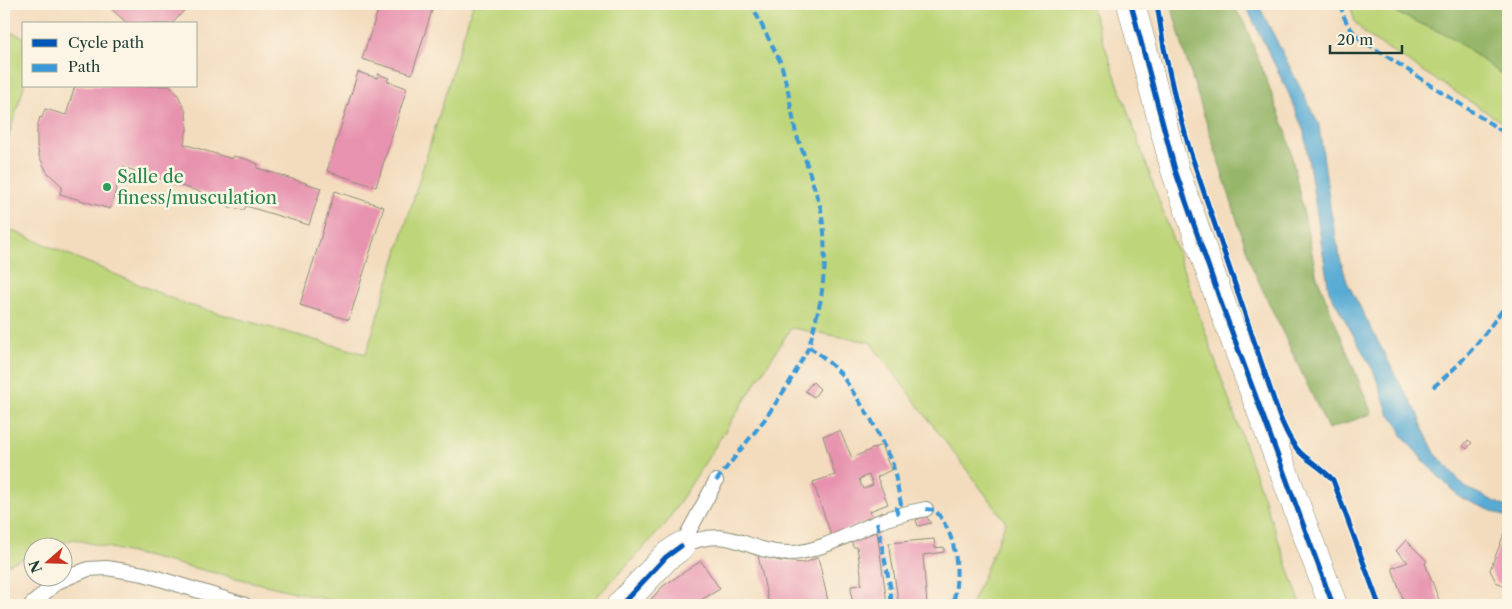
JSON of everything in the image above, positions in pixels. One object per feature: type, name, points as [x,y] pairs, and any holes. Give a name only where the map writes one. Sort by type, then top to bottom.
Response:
[{"type":"street","points":[[1131,4],[1175,170],[1220,300],[1333,605]]},
{"type":"street","points":[[621,605],[666,557],[681,546]]},
{"type":"lane","points":[[681,546],[716,481]]},
{"type":"lane","points":[[681,546],[693,540],[717,536],[731,538],[775,552],[790,553],[811,549],[898,515],[926,509]]},
{"type":"lane","points":[[32,605],[57,582],[88,569],[107,568],[144,574],[244,605]]},
{"type":"green space","points":[[473,4],[1090,4],[1301,605],[971,605],[1006,522],[870,342],[791,328],[665,525],[589,605],[349,605],[72,539],[72,536],[22,536],[22,559],[4,566],[4,227],[185,304],[366,354]]},
{"type":"green space","points":[[1171,4],[1232,4],[1244,22],[1287,134],[1317,277],[1372,414],[1328,429],[1252,267],[1184,52]]},
{"type":"green space","points":[[1350,4],[1391,4],[1399,14],[1451,37],[1508,79],[1508,126],[1365,34],[1355,22]]},
{"type":"green space","points":[[1391,4],[1508,4],[1508,79],[1451,37],[1399,14]]},
{"type":"green space","points":[[4,30],[22,36],[23,88],[4,151]]},
{"type":"water","points":[[1245,4],[1258,4],[1319,125],[1331,213],[1347,282],[1399,382],[1419,415],[1423,429],[1435,453],[1465,487],[1508,508],[1508,518],[1459,497],[1427,465],[1402,435],[1397,422],[1389,415],[1374,372],[1329,291],[1304,132],[1289,94]]},
{"type":"building","points":[[190,4],[174,22],[126,22],[107,5]]},
{"type":"building","points":[[380,4],[434,4],[412,74],[362,59]]},
{"type":"building","points":[[358,72],[377,78],[378,74],[389,78],[387,81],[407,88],[376,187],[327,171]]},
{"type":"building","points":[[74,88],[173,88],[186,112],[187,129],[184,144],[232,159],[233,156],[246,159],[258,164],[257,168],[321,188],[309,225],[246,206],[244,210],[232,208],[218,201],[219,198],[123,167],[110,209],[60,194],[62,186],[47,172],[39,156],[37,128],[40,117],[42,118],[45,109],[66,115]]},
{"type":"building","points":[[335,191],[384,207],[349,320],[300,305]]},
{"type":"building","points":[[813,382],[820,389],[814,397],[805,391]]},
{"type":"building","points":[[840,431],[852,458],[881,445],[891,470],[877,477],[888,504],[870,511],[873,520],[831,535],[813,482],[835,475],[823,436]],"holes":[[[869,475],[873,485],[863,489],[859,479]]]},
{"type":"building","points":[[1468,440],[1472,443],[1467,449],[1463,446]]},
{"type":"building","points":[[926,516],[931,523],[918,526],[916,520]]},
{"type":"building","points":[[877,532],[886,605],[852,604],[851,586],[861,585],[861,573],[857,547],[853,547],[851,539]]},
{"type":"building","points":[[1504,534],[1508,535],[1508,587],[1496,582],[1490,570]]},
{"type":"building","points":[[934,539],[935,548],[944,547],[944,552],[923,555],[927,605],[899,605],[889,543]]},
{"type":"building","points":[[1406,540],[1427,561],[1425,563],[1441,605],[1405,605],[1392,568],[1408,562],[1396,551]]},
{"type":"building","points":[[758,555],[781,561],[805,563],[818,557],[829,605],[769,605]]},
{"type":"building","points":[[701,561],[720,589],[701,600],[702,605],[646,605],[663,586]]},
{"type":"marked path","points":[[716,481],[765,419],[788,385],[809,347],[821,299],[825,264],[821,209],[796,134],[781,63],[751,4]]},
{"type":"marked path","points":[[1341,4],[1347,23],[1360,39],[1508,135]]},
{"type":"marked path","points":[[1433,387],[1465,358],[1508,302]]},
{"type":"marked path","points":[[809,347],[841,374],[871,419],[893,465],[901,504],[896,508],[898,515]]},
{"type":"marked path","points":[[926,509],[935,510],[943,520],[953,543],[956,567],[953,605]]},
{"type":"marked path","points":[[877,522],[891,590],[891,605]]},
{"type":"cycle path","points":[[1131,4],[1175,170],[1220,300],[1333,605]]},
{"type":"cycle path","points":[[1157,4],[1175,98],[1190,151],[1279,415],[1296,447],[1333,480],[1379,605]]},
{"type":"cycle path","points":[[621,605],[666,557],[681,546]]},
{"type":"place","name":"Salle de finess/musculation","points":[[107,187]]}]
